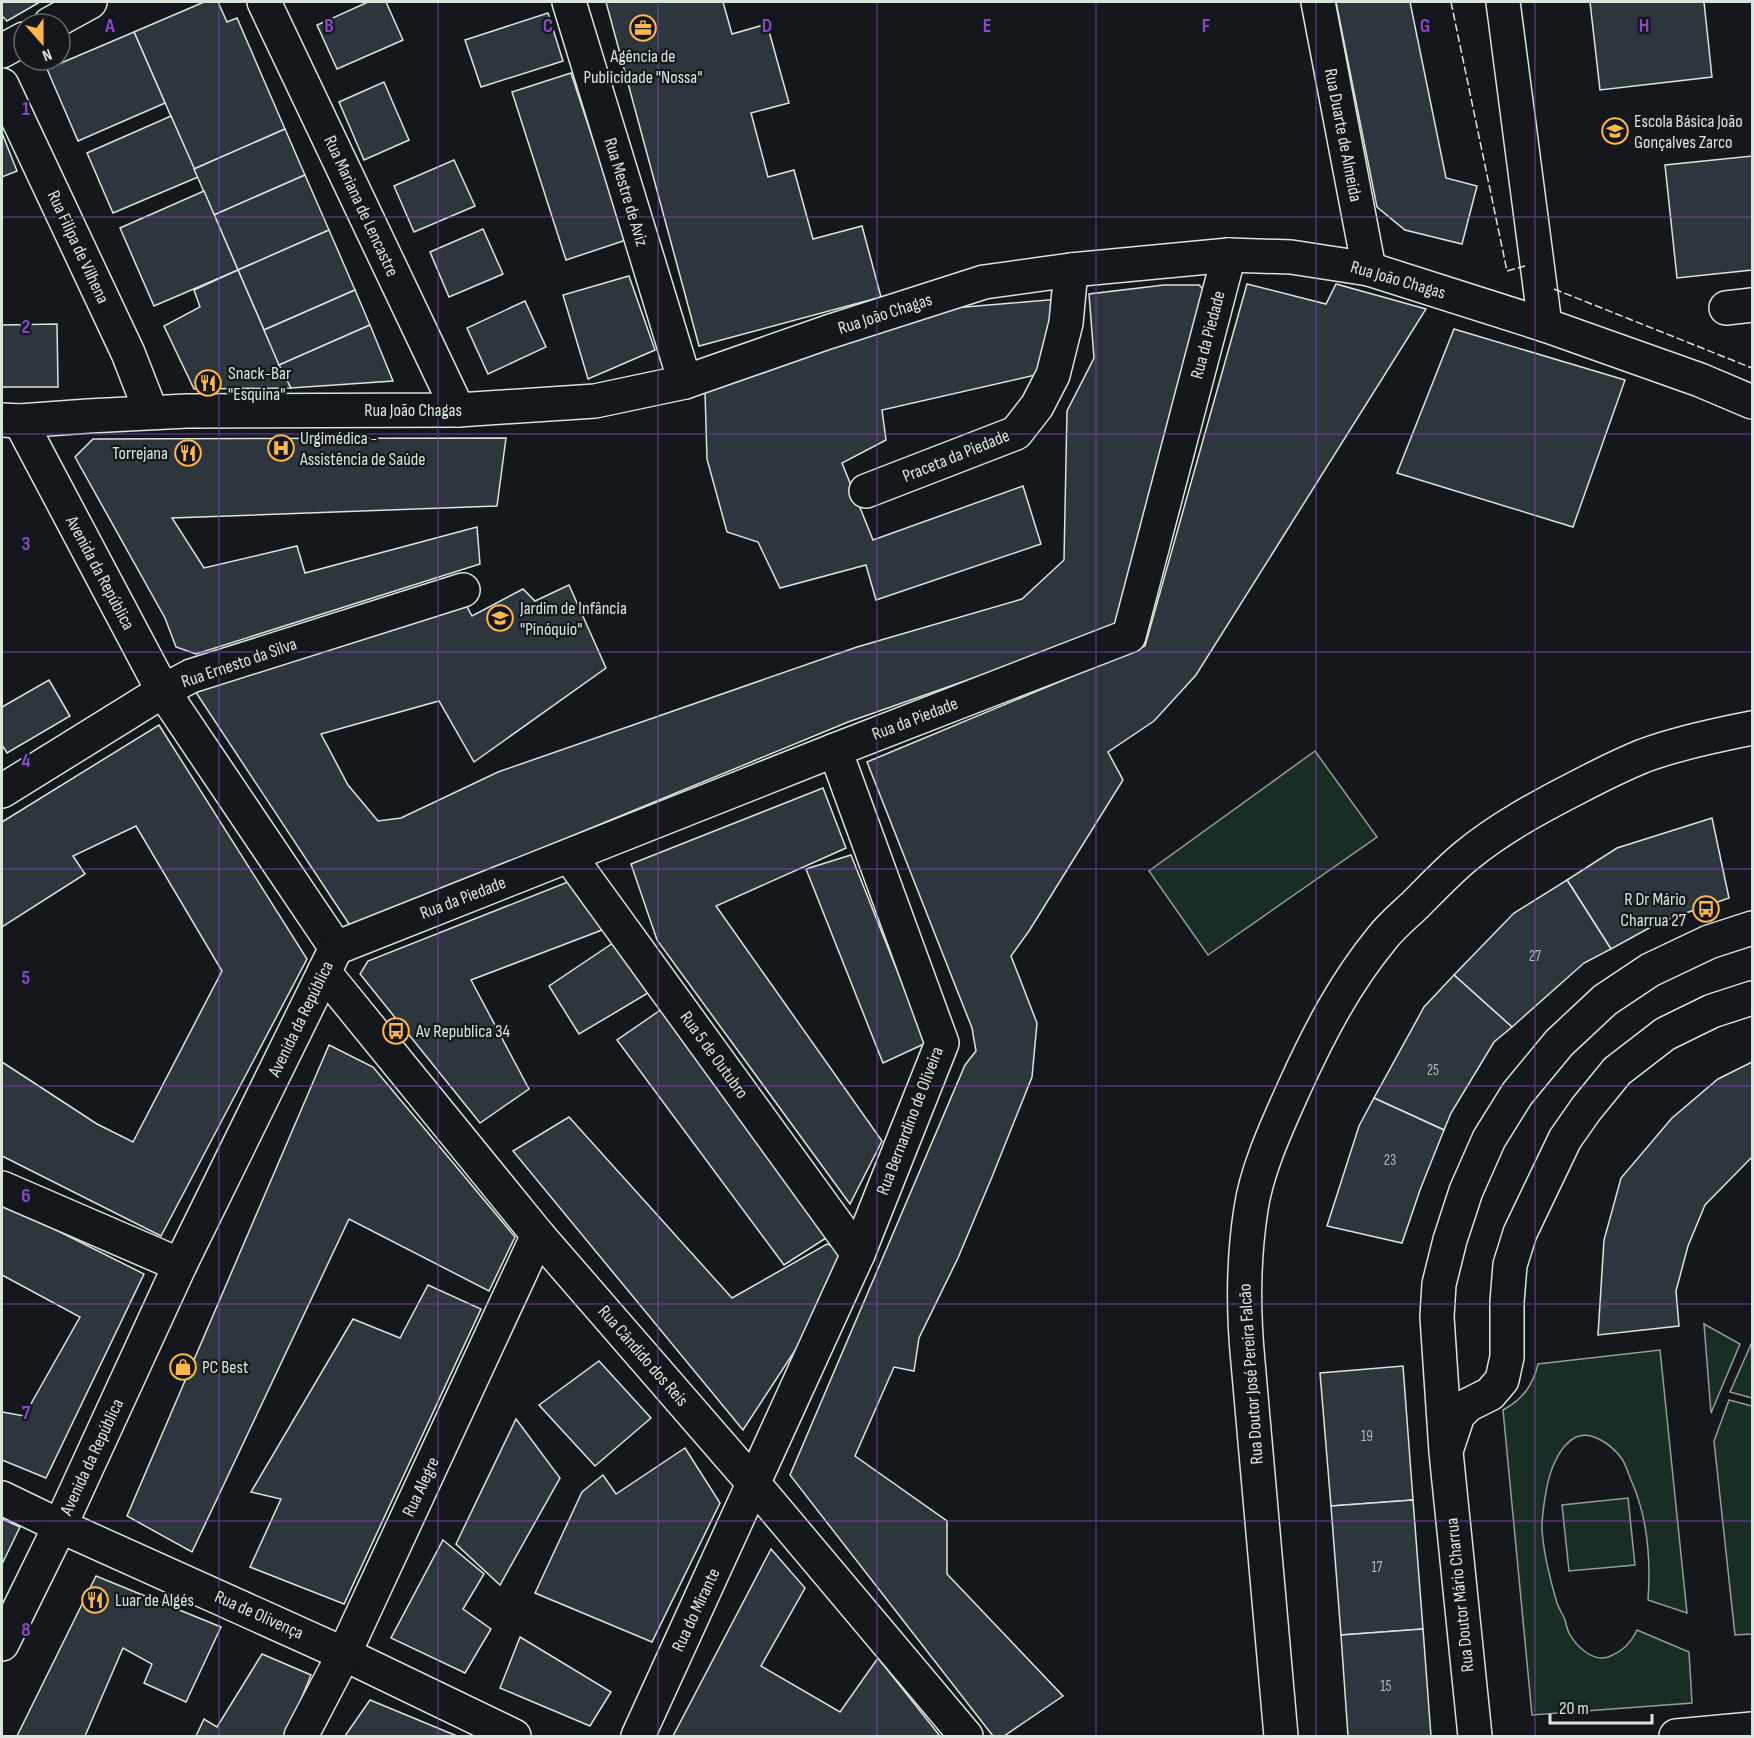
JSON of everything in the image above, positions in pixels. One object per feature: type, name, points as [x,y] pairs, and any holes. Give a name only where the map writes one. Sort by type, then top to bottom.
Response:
[{"type":"street","points":[[72,12],[90,2]]},
{"type":"street","name":"Rua Mariana de Lencastre","points":[[264,2],[458,410]]},
{"type":"street","name":"Rua Mestre de Aviz","points":[[569,2],[685,382]]},
{"type":"street","name":"Rua Duarte de Almeida","points":[[1318,2],[1369,269]]},
{"type":"street","points":[[1503,2],[1545,325]]},
{"type":"street","name":"Rua Filipa de Vilhena","points":[[2,85],[128,353],[151,412]]},
{"type":"street","name":"Rua João Chagas","points":[[11,421],[151,412],[458,410],[595,401],[685,382],[984,282],[1071,270],[1229,255],[1291,257],[1369,269],[1545,325],[1700,380],[1752,402]]},
{"type":"street","name":"Rua da Piedade","points":[[330,960],[570,857],[835,750],[1129,636],[1229,255]]},
{"type":"street","name":"Praceta da Piedade","points":[[866,491],[1016,433],[1037,406],[1053,375],[1066,323],[1071,270]]},
{"type":"street","name":"Avenida da República","points":[[2,1644],[60,1526],[180,1264],[330,960],[163,692],[11,421]]},
{"type":"street","name":"Rua Ernesto da Silva","points":[[2,791],[191,676],[463,590]]},
{"type":"street","name":"Rua Doutor José Pereira Falcão","points":[[1281,1737],[1246,1344],[1244,1283],[1254,1196],[1272,1141],[1303,1068],[1323,1026],[1341,996],[1383,936],[1466,856],[1545,803],[1644,756],[1686,742],[1752,728]]},
{"type":"street","name":"Rua Bernardino de Oliveira","points":[[754,1484],[858,1254],[942,1043],[835,750]]},
{"type":"street","name":"Rua 5 de Outubro","points":[[570,857],[858,1254]]},
{"type":"street","name":"Rua Doutor Mário Charrua","points":[[1475,1737],[1446,1452],[1437,1317],[1439,1284],[1466,1191],[1489,1139],[1517,1094],[1559,1043],[1605,1000],[1650,970],[1709,942],[1752,928]]},
{"type":"street","name":"Rua Cândido dos Reis","points":[[330,960],[538,1235],[754,1484],[966,1737]]},
{"type":"street","points":[[1438,1357],[1463,1378],[1502,1380],[1507,1357],[1510,1265],[1520,1233],[1564,1139],[1617,1071],[1665,1034],[1712,1011],[1752,998]]},
{"type":"street","points":[[2,1188],[180,1264]]},
{"type":"street","name":"Rua Alegre","points":[[301,1737],[344,1654],[538,1235]]},
{"type":"street","name":"Rua Doutor Mário Charrua","points":[[1446,1452],[1458,1415],[1468,1405],[1490,1394],[1502,1380]]},
{"type":"street","name":"Rua do Mirante","points":[[638,1737],[754,1484]]},
{"type":"street","name":"Rua de Olivença","points":[[2,1498],[344,1654],[514,1737]]},
{"type":"street","points":[[1676,1737],[1752,1729]]},
{"type":"green space","points":[[1315,751],[1377,837],[1208,955],[1149,871]]},
{"type":"green space","points":[[1704,1324],[1740,1344],[1711,1413]]},
{"type":"green space","points":[[1752,1342],[1752,1398],[1730,1392]]},
{"type":"green space","points":[[1660,1350],[1687,1613],[1648,1600],[1647,1539],[1637,1494],[1623,1461],[1602,1440],[1582,1435],[1570,1441],[1559,1453],[1547,1485],[1542,1528],[1547,1566],[1557,1603],[1569,1633],[1576,1643],[1590,1655],[1608,1657],[1626,1646],[1637,1630],[1689,1652],[1692,1703],[1532,1715],[1503,1410],[1526,1391],[1538,1364]]},
{"type":"green space","points":[[1729,1400],[1752,1406],[1752,1634],[1735,1635],[1714,1441]]},
{"type":"green space","points":[[1628,1498],[1635,1565],[1569,1571],[1562,1505]]},
{"type":"building","points":[[2,2],[40,2],[23,12],[12,12],[12,18],[7,21],[2,16]]},
{"type":"building","points":[[204,2],[218,2],[227,22],[237,18],[285,129],[194,169],[134,32]]},
{"type":"building","points":[[368,2],[386,2],[403,40],[337,69],[317,25]]},
{"type":"building","points":[[606,2],[723,2],[732,34],[767,24],[789,103],[751,113],[768,177],[794,170],[813,239],[862,226],[881,297],[699,346]]},
{"type":"building","points":[[1336,2],[1410,2],[1446,178],[1477,186],[1462,244],[1405,230],[1377,207]]},
{"type":"building","points":[[1590,2],[1704,2],[1712,77],[1600,90]]},
{"type":"building","points":[[548,13],[563,61],[481,87],[465,40]]},
{"type":"building","points":[[134,32],[165,103],[78,141],[48,72],[72,72],[72,58]]},
{"type":"building","points":[[571,73],[626,240],[566,260],[512,92]]},
{"type":"building","points":[[384,82],[409,140],[364,160],[339,102]]},
{"type":"building","points":[[171,116],[198,177],[113,213],[87,153]]},
{"type":"building","points":[[285,129],[305,175],[214,215],[194,169]]},
{"type":"building","points":[[2,133],[17,171],[2,177]]},
{"type":"building","points":[[1752,156],[1752,270],[1677,278],[1665,165]]},
{"type":"building","points":[[454,160],[475,206],[414,232],[394,186]]},
{"type":"building","points":[[305,175],[329,230],[238,270],[214,215]]},
{"type":"building","points":[[204,191],[238,270],[154,306],[120,228]]},
{"type":"building","points":[[483,229],[503,274],[449,297],[430,252]]},
{"type":"building","points":[[329,230],[355,290],[264,330],[238,270]]},
{"type":"building","points":[[238,270],[291,388],[194,389],[164,326],[200,307],[194,290]]},
{"type":"building","points":[[629,276],[655,350],[588,379],[563,295]]},
{"type":"building","points":[[1247,284],[1326,304],[1336,284],[1426,309],[1196,675],[1154,721],[1108,752],[1123,780],[1011,956],[1037,1023],[1032,1077],[958,1258],[919,1338],[914,1371],[894,1367],[855,1456],[947,1521],[947,1574],[1063,1696],[1004,1736],[993,1736],[790,1475],[965,1065],[976,1051],[972,1028],[867,762],[1145,646]]},
{"type":"building","points":[[1164,285],[1199,285],[1209,295],[1118,627],[848,722],[351,927],[195,691],[466,605],[472,616],[523,589],[535,601],[569,585],[606,668],[474,762],[439,701],[321,734],[348,785],[378,821],[401,818],[498,772],[857,647],[1022,599],[1064,560],[1067,411],[1094,358],[1089,294]]},
{"type":"building","points":[[355,290],[370,325],[279,365],[264,330]]},
{"type":"building","points":[[1059,299],[1044,373],[882,410],[886,440],[842,463],[873,540],[1023,486],[1041,544],[876,600],[866,565],[780,588],[758,542],[727,532],[707,459],[705,392],[930,310]]},
{"type":"building","points":[[525,301],[546,347],[488,374],[467,328]]},
{"type":"building","points":[[57,324],[58,387],[2,387],[2,325]]},
{"type":"building","points":[[370,325],[393,381],[291,388],[279,365]]},
{"type":"building","points":[[1454,329],[1625,380],[1573,527],[1397,473]]},
{"type":"building","points":[[506,438],[497,506],[172,518],[204,568],[297,546],[305,573],[477,527],[480,564],[196,654],[176,647],[165,618],[75,457],[93,439]]},
{"type":"building","points":[[49,680],[70,716],[7,753],[2,745],[2,707]]},
{"type":"building","points":[[159,725],[307,959],[161,1236],[2,1156],[2,1062],[97,1124],[133,1142],[222,971],[136,826],[73,856],[85,874],[2,927],[2,822]]},
{"type":"building","points":[[823,788],[846,848],[716,906],[882,1141],[850,1204],[657,940],[631,864]]},
{"type":"building","points":[[1712,818],[1729,898],[1660,922],[1611,949],[1567,880],[1617,848]]},
{"type":"building","points":[[851,855],[926,1043],[883,1063],[806,869]]},
{"type":"building","points":[[573,880],[602,930],[471,980],[529,1089],[480,1123],[360,974],[368,961]]},
{"type":"building","points":[[1567,880],[1611,949],[1584,963],[1512,1027],[1454,975],[1514,913]]},
{"type":"building","points":[[616,941],[648,993],[579,1034],[549,986]]},
{"type":"building","points":[[1454,975],[1512,1027],[1494,1042],[1451,1113],[1444,1130],[1374,1098],[1424,1007]]},
{"type":"building","points":[[662,1009],[826,1238],[784,1265],[617,1040]]},
{"type":"building","points":[[329,1045],[373,1067],[515,1237],[489,1291],[349,1219],[192,1552],[127,1516]]},
{"type":"building","points":[[1752,1062],[1752,1157],[1705,1205],[1688,1246],[1676,1291],[1679,1326],[1598,1335],[1604,1240],[1621,1178],[1672,1118],[1718,1079]]},
{"type":"building","points":[[1374,1098],[1444,1130],[1402,1243],[1327,1226],[1359,1126]]},
{"type":"building","points":[[569,1117],[732,1298],[827,1244],[858,1254],[743,1430],[513,1151]]},
{"type":"building","points":[[2,1203],[144,1274],[46,1478],[2,1460],[2,1412],[24,1416],[80,1317],[2,1275]]},
{"type":"building","points":[[428,1285],[481,1309],[344,1604],[250,1567],[281,1499],[251,1492],[353,1319],[400,1338]]},
{"type":"building","points":[[599,1361],[651,1418],[595,1466],[539,1405]]},
{"type":"building","points":[[1403,1366],[1413,1500],[1331,1506],[1320,1373]]},
{"type":"building","points":[[516,1419],[560,1478],[500,1585],[456,1544]]},
{"type":"building","points":[[685,1448],[720,1503],[652,1642],[535,1593],[582,1492],[603,1475],[616,1494]]},
{"type":"building","points":[[1413,1500],[1423,1629],[1341,1635],[1331,1506]]},
{"type":"building","points":[[2,1519],[20,1527],[2,1564]]},
{"type":"building","points":[[443,1540],[484,1574],[463,1609],[491,1629],[465,1673],[391,1638]]},
{"type":"building","points":[[771,1549],[805,1588],[761,1666],[840,1712],[878,1658],[940,1736],[673,1736]]},
{"type":"building","points":[[96,1576],[221,1627],[186,1702],[144,1683],[152,1664],[123,1648],[85,1736],[17,1736]]},
{"type":"building","points":[[1423,1629],[1431,1736],[1348,1736],[1341,1635]]},
{"type":"building","points":[[520,1637],[611,1692],[590,1726],[500,1688]]},
{"type":"building","points":[[262,1654],[311,1675],[286,1736],[196,1736],[204,1719],[217,1727]]},
{"type":"building","points":[[370,1700],[457,1736],[345,1736]]},
{"type":"fence","points":[[1451,2],[1507,271],[1525,266]]},
{"type":"fence","points":[[1554,289],[1752,368]]},
{"type":"place","name":"Agência de Publicidade \"Nossa\"","points":[[643,28]]},
{"type":"place","name":"Escola Básica João Gonçalves Zarco","points":[[1615,131]]},
{"type":"place","name":"Snack-Bar \"Esquina\"","points":[[208,383]]},
{"type":"place","name":"Urgimédica - Assistência de Saúde","points":[[281,448]]},
{"type":"place","name":"Torrejana","points":[[188,453]]},
{"type":"place","name":"Jardim de Infância \"Pinóquio\"","points":[[500,618]]},
{"type":"place","name":"R Dr Mário Charrua 27","points":[[1706,909]]},
{"type":"place","name":"Av Republica 34","points":[[396,1031]]},
{"type":"place","name":"PC Best","points":[[183,1367]]},
{"type":"place","name":"Luar de Algés","points":[[95,1600]]}]
